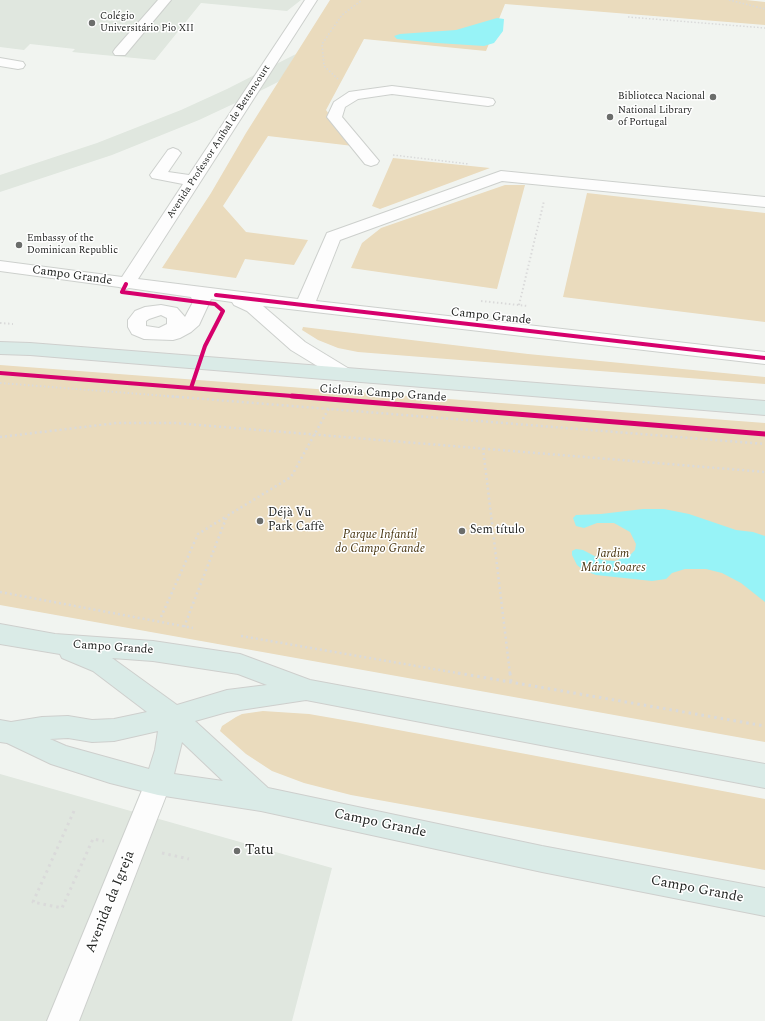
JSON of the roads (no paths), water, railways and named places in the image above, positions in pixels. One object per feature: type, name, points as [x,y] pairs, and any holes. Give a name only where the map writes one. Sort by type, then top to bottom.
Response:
[{"type":"main road","name":"Campo Grande","points":[[0,343],[30,349]]},
{"type":"main road","name":"Campo Grande","points":[[0,348],[30,349],[765,408]]},
{"type":"main road","name":"Campo Grande","points":[[0,634],[55,644],[153,651],[240,664],[308,690],[765,776]]},
{"type":"main road","points":[[55,644],[102,664],[134,686],[173,717],[261,799]]},
{"type":"main road","points":[[6,732],[68,727],[92,731],[114,730],[173,717],[227,701],[308,690]]},
{"type":"main road","points":[[158,783],[168,750],[173,717]]},
{"type":"main road","name":"Campo Grande","points":[[6,732],[60,756],[158,783],[261,799],[550,860],[765,902]]},
{"type":"street","points":[[120,52],[165,0]]},
{"type":"street","name":"Avenida Professor Aníbal de Bettencourt","points":[[126,284],[311,0]]},
{"type":"street","points":[[0,62],[18,65]]},
{"type":"street","points":[[367,156],[334,117],[339,105],[354,95],[392,90],[488,102]]},
{"type":"street","points":[[173,153],[158,175],[193,181]]},
{"type":"street","points":[[305,305],[333,237],[501,176],[765,202]]},
{"type":"street","name":"Campo Grande","points":[[0,266],[216,295],[765,358]]},
{"type":"street","points":[[152,335],[173,334],[184,328],[192,321],[202,302],[202,298],[197,292]]},
{"type":"street","name":"Campo Grande","points":[[216,295],[242,301],[253,307],[298,346],[344,374]]},
{"type":"street","name":"Avenida da Igreja","points":[[63,1021],[158,783]]},
{"type":"water","points":[[497,18],[504,19],[503,31],[494,43],[484,46],[397,39],[394,36],[400,34],[456,30]]},
{"type":"water","points":[[643,509],[664,509],[689,514],[736,530],[753,532],[765,536],[765,602],[741,583],[722,573],[706,569],[685,569],[672,573],[666,579],[652,581],[596,575],[583,570],[577,565],[572,555],[572,551],[576,549],[583,550],[602,560],[615,561],[630,555],[635,550],[636,544],[630,532],[614,523],[597,523],[584,528],[576,526],[573,518],[576,515],[601,514]]},
{"type":"place","name":"Colégio Universitário Pio XII","points":[[92,23]]},
{"type":"place","name":"Biblioteca Nacional","points":[[713,97]]},
{"type":"place","name":"National Library of Portugal","points":[[610,117]]},
{"type":"place","name":"Embassy of the Dominican Republic","points":[[19,245]]},
{"type":"place","name":"Déjà Vu Park Caffè","points":[[260,521]]},
{"type":"place","name":"Sem título","points":[[462,531]]},
{"type":"place","name":"Tatu","points":[[237,851]]},
{"type":"park label","name":"Parque Infantil do Campo Grande","points":[[380,543]]},
{"type":"park label","name":"Jardim Mário Soares","points":[[613,562]]}]
